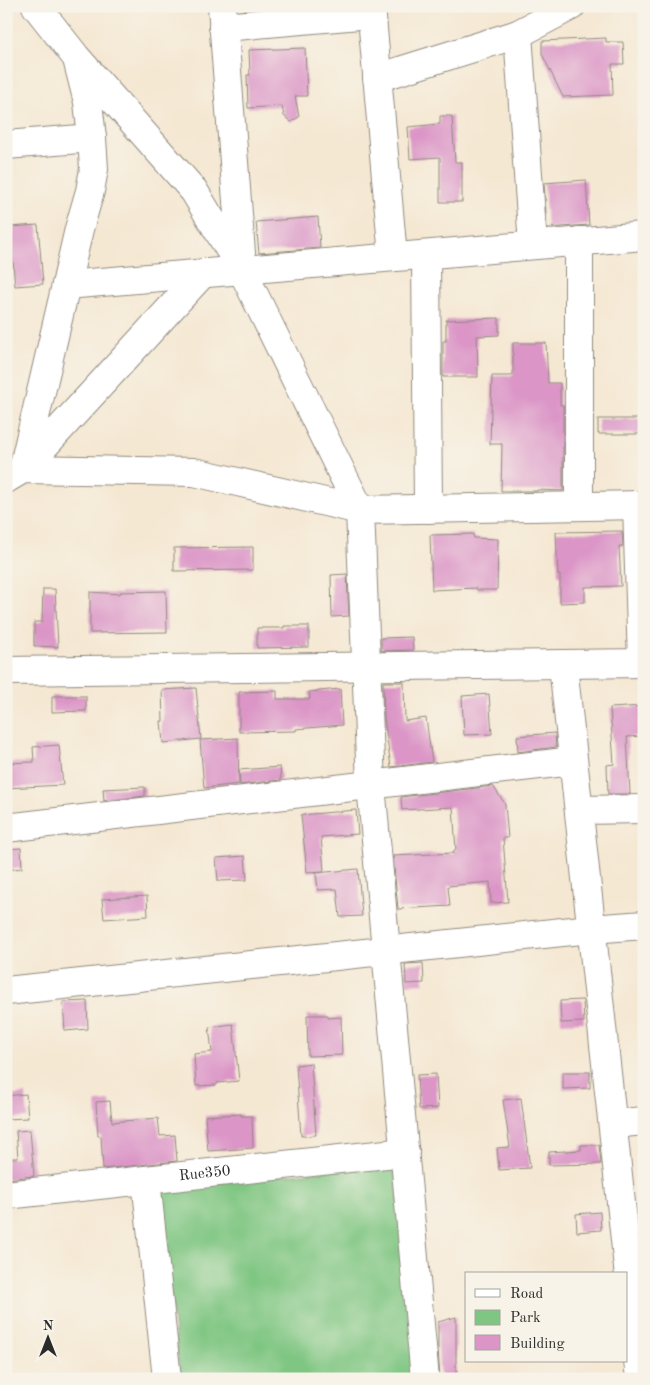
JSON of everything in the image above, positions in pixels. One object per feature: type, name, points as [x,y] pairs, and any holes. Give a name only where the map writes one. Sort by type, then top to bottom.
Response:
[{"type":"street","points":[[36,6],[76,57],[194,192],[242,270],[360,510],[372,785],[425,1379]]},
{"type":"street","points":[[377,78],[518,34],[571,6]]},
{"type":"street","points":[[242,270],[222,17],[371,10],[393,257]]},
{"type":"street","points":[[518,34],[533,245]]},
{"type":"street","points":[[15,474],[66,285],[90,192],[94,169],[88,102],[76,57]]},
{"type":"street","points":[[6,145],[92,138]]},
{"type":"street","points":[[66,285],[644,236]]},
{"type":"street","points":[[578,242],[579,506]]},
{"type":"street","points":[[426,254],[428,509]]},
{"type":"street","points":[[15,474],[203,273]]},
{"type":"street","points":[[6,671],[643,663],[641,505],[360,510],[194,472],[15,474]]},
{"type":"street","points":[[563,665],[613,1124],[636,1272],[640,1379]]},
{"type":"street","points":[[6,828],[573,761]]},
{"type":"street","points":[[578,810],[644,809]]},
{"type":"street","points":[[6,991],[591,928],[644,925]]},
{"type":"street","points":[[613,1124],[644,1121]]},
{"type":"street","name":"Rue350","points":[[6,1195],[405,1152]]},
{"type":"street","points":[[146,1180],[167,1379]]},
{"type":"green space","points":[[394,1163],[419,1379],[180,1379],[159,1189]]},
{"type":"building","points":[[606,38],[606,42],[623,42],[624,64],[612,64],[613,95],[563,97],[542,54],[542,41]]},
{"type":"building","points":[[305,48],[307,96],[295,96],[299,117],[291,122],[284,116],[282,106],[248,108],[247,75],[250,75],[249,50]]},
{"type":"building","points":[[440,116],[452,116],[455,162],[462,162],[462,202],[440,202],[440,157],[410,159],[408,127],[440,124]]},
{"type":"building","points":[[586,180],[589,225],[547,228],[544,183]]},
{"type":"building","points":[[318,217],[320,248],[259,253],[256,222]]},
{"type":"building","points":[[38,225],[43,284],[15,286],[10,227]]},
{"type":"building","points":[[499,318],[499,335],[477,336],[478,377],[443,377],[443,341],[446,341],[446,320]]},
{"type":"building","points":[[513,343],[546,343],[548,383],[560,383],[560,405],[563,405],[563,491],[501,491],[502,444],[490,444],[492,376],[513,375]]},
{"type":"building","points":[[598,419],[644,419],[644,434],[598,434]]},
{"type":"building","points":[[622,531],[623,546],[619,546],[621,586],[585,587],[585,602],[560,603],[560,575],[558,575],[556,532]]},
{"type":"building","points":[[473,534],[474,538],[498,539],[497,590],[477,590],[477,588],[432,590],[430,535]]},
{"type":"building","points":[[253,547],[253,570],[174,571],[174,548]]},
{"type":"building","points":[[347,574],[349,616],[332,617],[331,575]]},
{"type":"building","points":[[43,589],[55,589],[58,647],[34,646],[34,622],[42,622]]},
{"type":"building","points":[[166,591],[167,632],[90,633],[90,592],[120,594],[120,592]]},
{"type":"building","points":[[284,626],[309,626],[309,647],[257,648],[257,628],[284,628]]},
{"type":"building","points":[[412,637],[413,650],[381,651],[381,638]]},
{"type":"building","points":[[383,682],[404,682],[405,721],[426,718],[432,762],[391,767],[384,717]]},
{"type":"building","points":[[196,688],[201,739],[163,743],[161,721],[163,721],[162,690]]},
{"type":"building","points":[[340,689],[342,725],[296,729],[296,731],[239,732],[239,692],[277,691],[277,699],[310,699],[309,692]]},
{"type":"building","points":[[489,694],[492,734],[464,735],[462,696]]},
{"type":"building","points":[[52,696],[86,696],[86,711],[52,712]]},
{"type":"building","points":[[644,706],[644,736],[627,737],[630,794],[608,794],[607,765],[614,764],[610,708]]},
{"type":"building","points":[[555,733],[556,747],[518,752],[517,736]]},
{"type":"building","points":[[238,738],[239,784],[204,788],[200,740]]},
{"type":"building","points":[[59,745],[63,785],[6,788],[6,763],[34,762],[33,747]]},
{"type":"building","points":[[280,767],[281,780],[240,785],[239,770]]},
{"type":"building","points":[[493,786],[505,804],[508,838],[503,838],[508,902],[491,903],[490,882],[448,886],[450,906],[398,909],[393,856],[454,853],[454,850],[456,850],[453,807],[402,810],[401,797]]},
{"type":"building","points":[[145,787],[145,796],[104,801],[103,789]]},
{"type":"building","points":[[356,810],[358,834],[321,837],[324,871],[307,872],[301,815]]},
{"type":"building","points":[[21,848],[22,868],[6,870],[6,849]]},
{"type":"building","points":[[245,856],[247,880],[218,881],[216,858]]},
{"type":"building","points":[[358,869],[362,916],[340,917],[337,889],[318,890],[316,873]]},
{"type":"building","points":[[147,896],[148,916],[104,919],[102,899]]},
{"type":"building","points":[[423,963],[424,983],[406,984],[405,964]]},
{"type":"building","points":[[583,1000],[584,1022],[561,1023],[560,1001]]},
{"type":"building","points":[[87,1001],[88,1029],[65,1031],[63,1002]]},
{"type":"building","points":[[307,1015],[328,1015],[328,1018],[341,1017],[342,1055],[308,1056]]},
{"type":"building","points":[[233,1024],[239,1081],[196,1086],[194,1054],[212,1052],[209,1027]]},
{"type":"building","points":[[311,1063],[316,1135],[301,1136],[296,1065]]},
{"type":"building","points":[[563,1072],[590,1072],[590,1088],[563,1089]]},
{"type":"building","points":[[436,1074],[438,1108],[419,1109],[417,1075]]},
{"type":"building","points":[[26,1094],[28,1118],[6,1119],[6,1096]]},
{"type":"building","points":[[521,1098],[530,1168],[499,1170],[497,1148],[510,1147],[503,1100]]},
{"type":"building","points":[[110,1101],[112,1122],[158,1118],[160,1136],[175,1135],[177,1161],[103,1169],[101,1136],[98,1136],[96,1102]]},
{"type":"building","points":[[241,1114],[241,1116],[252,1116],[253,1148],[208,1151],[205,1116]]},
{"type":"building","points":[[30,1130],[34,1176],[6,1179],[6,1158],[18,1158],[16,1131]]},
{"type":"building","points":[[581,1145],[599,1145],[601,1164],[549,1165],[549,1152],[581,1150]]},
{"type":"building","points":[[600,1212],[601,1230],[577,1232],[576,1214]]},
{"type":"building","points":[[456,1317],[456,1379],[440,1379],[438,1322]]}]
